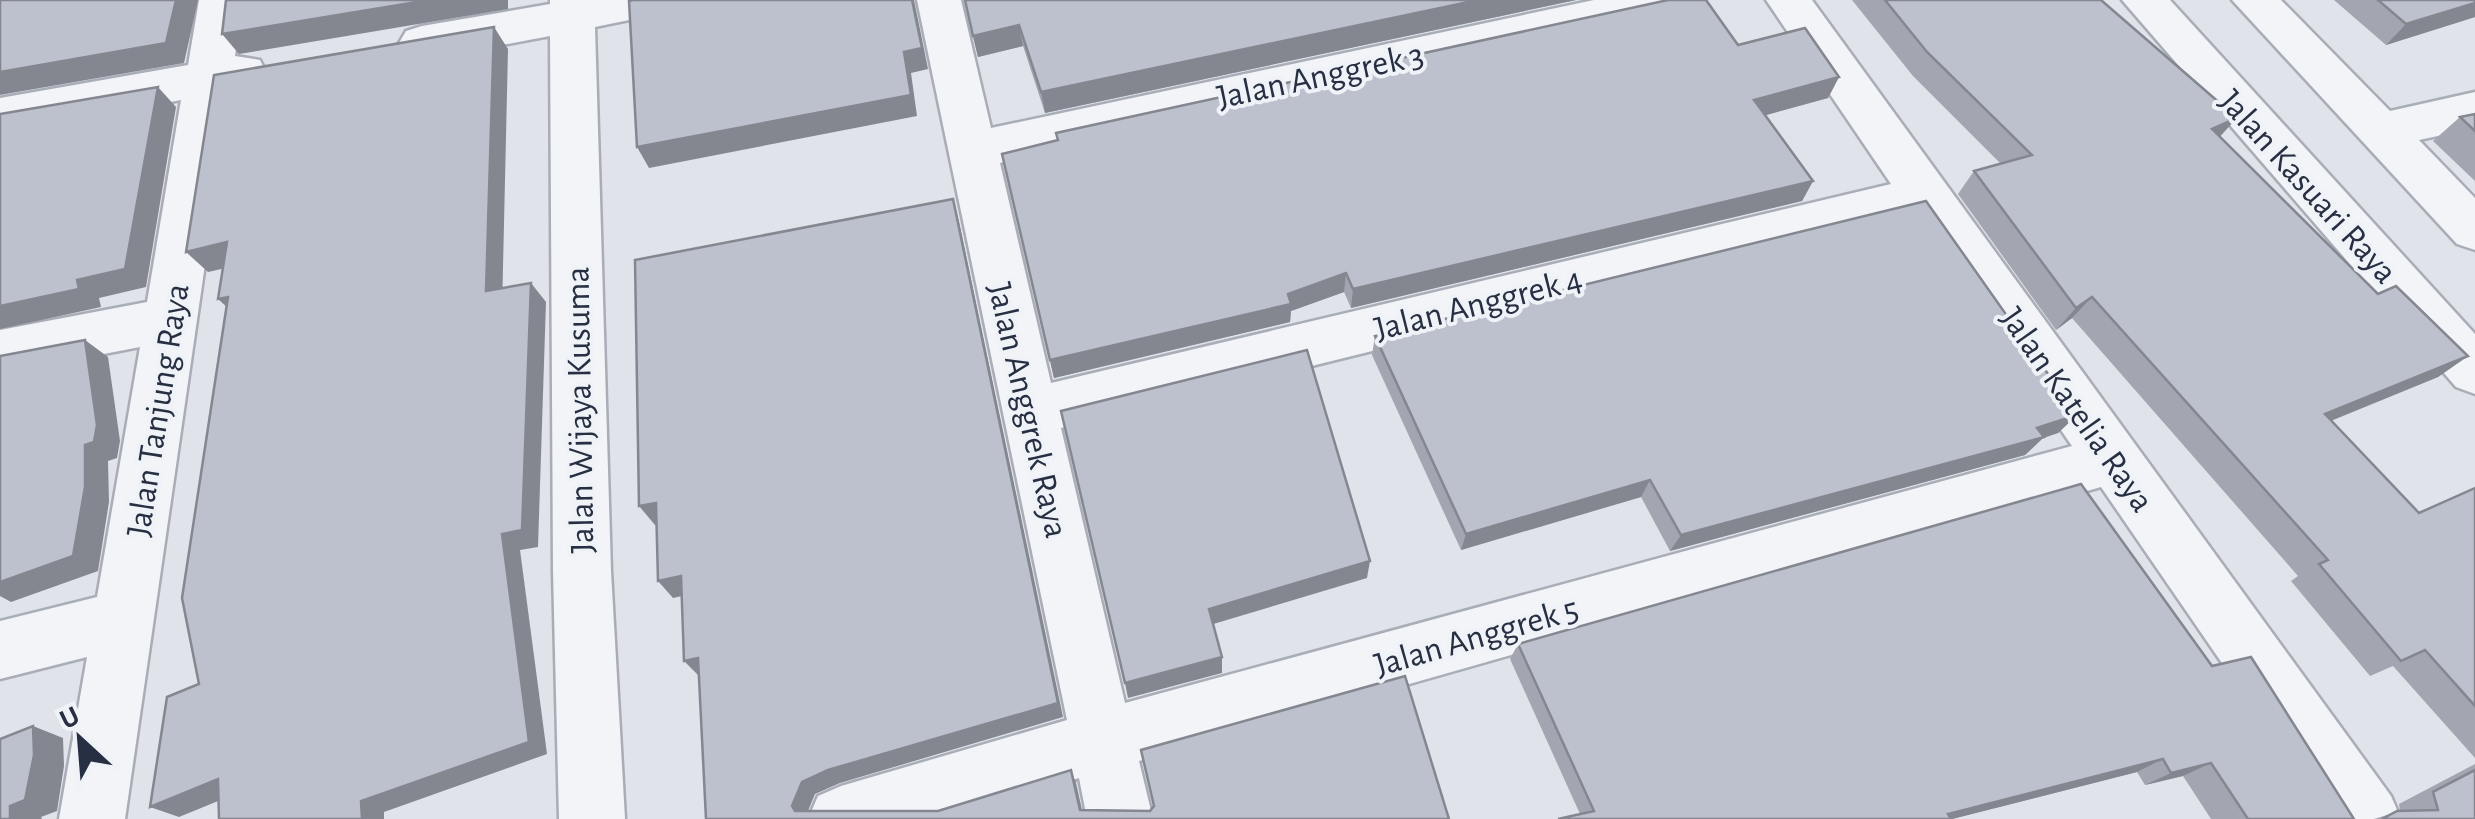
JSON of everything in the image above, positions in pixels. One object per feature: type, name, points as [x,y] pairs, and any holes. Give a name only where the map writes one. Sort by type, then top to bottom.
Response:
[{"type":"street","name":"Jalan Tanjung Raya","points":[[92,819],[221,0]]},
{"type":"street","points":[[381,49],[573,9],[658,0]]},
{"type":"street","name":"Jalan Anggrek Raya","points":[[939,0],[1120,819]]},
{"type":"street","name":"Jalan Anggrek 3","points":[[972,151],[1668,0]]},
{"type":"street","name":"Jalan Katelia Raya","points":[[1788,0],[2114,460],[2361,818]]},
{"type":"street","name":"Jalan Kasuari Raya","points":[[2144,0],[2475,371]]},
{"type":"street","points":[[2254,0],[2475,230]]},
{"type":"street","name":"Jalan Wijaya Kusuma","points":[[573,9],[582,570],[592,819]]},
{"type":"street","points":[[0,116],[286,65]]},
{"type":"street","points":[[2380,131],[2475,110]]},
{"type":"street","name":"Jalan Anggrek 4","points":[[1030,412],[1926,194]]},
{"type":"street","points":[[0,352],[170,319]]},
{"type":"street","name":"Jalan Anggrek 5","points":[[841,819],[1103,740],[2114,460]]},
{"type":"street","points":[[0,650],[124,619]]},
{"type":"building","points":[[0,0],[176,0],[166,43],[0,72]]},
{"type":"building","points":[[226,0],[429,0],[222,34]]},
{"type":"building","points":[[912,0],[922,48],[904,52],[911,95],[637,147],[629,1]]},
{"type":"building","points":[[965,0],[1478,0],[1041,92],[1019,25],[973,36]]},
{"type":"building","points":[[1668,0],[1706,0],[1738,45],[1805,28],[1839,77],[1754,100],[1813,181],[1353,289],[1346,273],[1288,294],[1291,304],[1050,360],[1002,154],[1058,140],[1056,133]]},
{"type":"building","points":[[1885,0],[2101,0],[2237,118],[2212,129],[2378,294],[2396,286],[2468,356],[2325,414],[2419,513],[2475,488],[2475,706],[2425,650],[2401,661],[2319,564],[2328,560],[2092,297],[2076,308],[1974,171],[2032,155],[1927,52]]},
{"type":"building","points":[[2378,0],[2475,0],[2475,3],[2406,24]]},
{"type":"building","points":[[494,27],[486,291],[531,283],[522,530],[502,534],[529,742],[361,801],[362,819],[219,819],[218,779],[150,807],[167,697],[199,684],[182,598],[228,297],[218,299],[227,242],[186,252],[214,75]]},
{"type":"building","points":[[158,87],[125,269],[77,280],[79,289],[0,306],[0,114]]},
{"type":"building","points":[[2475,114],[2475,131],[2460,117]]},
{"type":"building","points":[[953,199],[1058,703],[828,770],[802,782],[792,806],[795,811],[938,811],[1071,770],[1080,810],[1150,811],[1154,806],[1141,750],[1405,676],[1449,819],[706,819],[698,658],[684,661],[681,576],[658,581],[656,503],[639,506],[635,260]]},
{"type":"building","points":[[1926,201],[2077,415],[2037,428],[2044,437],[1681,535],[1650,480],[1466,534],[1375,336]]},
{"type":"building","points":[[85,340],[97,425],[94,442],[85,445],[85,487],[73,556],[0,582],[0,356]]},
{"type":"building","points":[[1307,350],[1370,561],[1209,609],[1222,657],[1125,683],[1061,411]]},
{"type":"building","points":[[2081,484],[2212,666],[2251,657],[2354,819],[2248,819],[2211,763],[2171,773],[2163,759],[1948,814],[1951,819],[1558,819],[1594,811],[1518,644]]},
{"type":"building","points":[[33,726],[34,755],[25,800],[10,806],[10,819],[0,819],[0,739]]},
{"type":"building","points":[[2475,770],[2475,819],[2382,819],[2397,811],[2438,810],[2433,792]]}]
